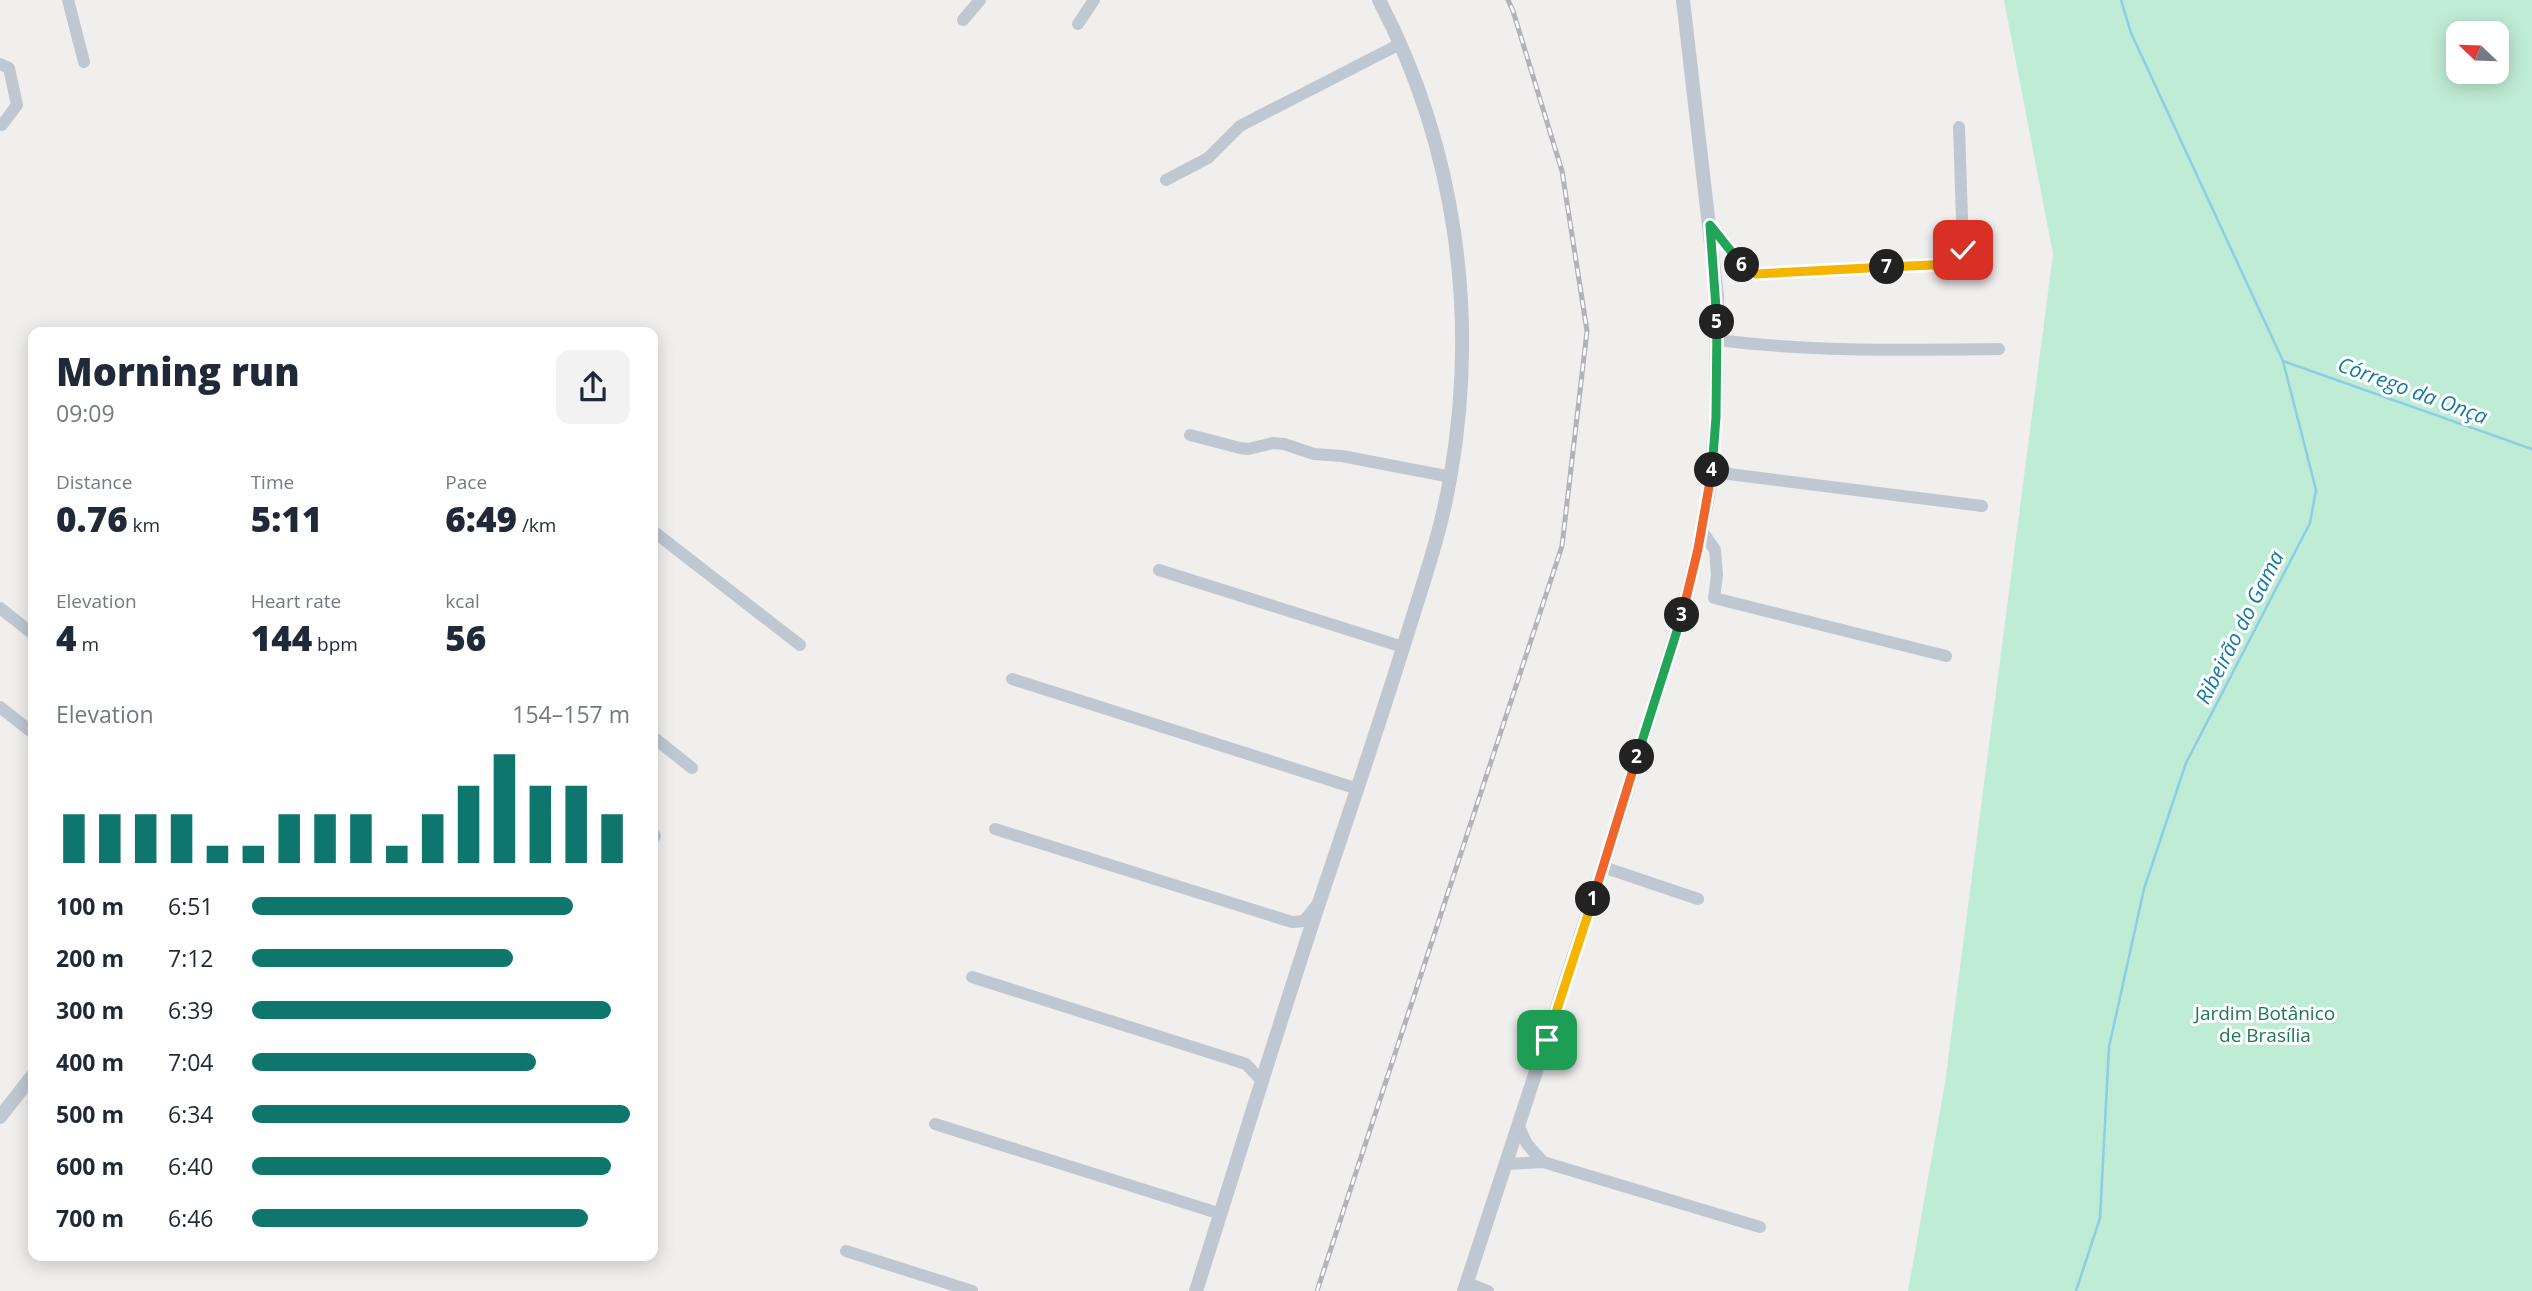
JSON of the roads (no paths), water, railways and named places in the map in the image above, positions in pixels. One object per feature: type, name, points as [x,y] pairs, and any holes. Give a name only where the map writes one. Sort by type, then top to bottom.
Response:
[{"type":"street","points":[[68,0],[84,62]]},
{"type":"street","points":[[963,20],[979,0]]},
{"type":"street","points":[[1078,24],[1094,0]]},
{"type":"street","points":[[1196,1291],[1403,646],[1439,527],[1451,477],[1459,407],[1462,346],[1462,290],[1454,224],[1437,143],[1400,44],[1379,0]]},
{"type":"street","points":[[1488,1291],[1465,1287],[1603,867],[1681,617],[1710,485],[1718,340],[1717,296],[1683,0]]},
{"type":"street","points":[[1166,180],[1208,158],[1240,126],[1400,44]]},
{"type":"street","points":[[0,64],[9,68],[18,105],[2,125]]},
{"type":"street","points":[[1710,225],[1746,269],[1756,274],[1954,264],[1961,257],[1963,250],[1959,127]]},
{"type":"street","points":[[1718,340],[1780,347],[1838,349],[1999,349]]},
{"type":"street","points":[[1190,435],[1240,448],[1284,444],[1314,454],[1342,456],[1451,477]]},
{"type":"street","points":[[1713,463],[1729,474],[1982,506]]},
{"type":"street","points":[[1710,485],[1729,474]]},
{"type":"street","points":[[1702,531],[1715,550],[1717,575],[1714,598],[1946,656]]},
{"type":"street","points":[[658,535],[800,645]]},
{"type":"street","points":[[1159,570],[1403,646]]},
{"type":"street","points":[[0,608],[28,630]]},
{"type":"street","points":[[1012,679],[1358,789]]},
{"type":"street","points":[[0,707],[28,729]]},
{"type":"street","points":[[658,741],[692,768]]},
{"type":"street","points":[[995,829],[1292,922],[1300,923],[1307,919],[1321,897]]},
{"type":"street","points":[[1603,867],[1698,899]]},
{"type":"street","points":[[972,977],[1246,1064],[1262,1081]]},
{"type":"street","points":[[1246,1064],[1270,1057]]},
{"type":"street","points":[[0,1117],[28,1081]]},
{"type":"street","points":[[935,1124],[1221,1214]]},
{"type":"street","points":[[1518,1127],[1527,1144],[1543,1162]]},
{"type":"street","points":[[1506,1164],[1543,1162],[1760,1227]]},
{"type":"street","points":[[846,1251],[972,1291]]},
{"type":"waterway","name":"Ribeirão do Gama","points":[[2076,1291],[2100,1218],[2109,1047],[2144,889],[2186,763],[2310,523],[2316,490],[2283,361],[2131,33],[2121,0]]},
{"type":"waterway","name":"Córrego da Onça","points":[[2283,361],[2532,449]]},
{"type":"railway","points":[[1317,1291],[1562,546],[1587,331],[1562,171],[1508,0]]},
{"type":"park label","name":"Jardim Botânico de Brasília","points":[[2265,1024]]}]
